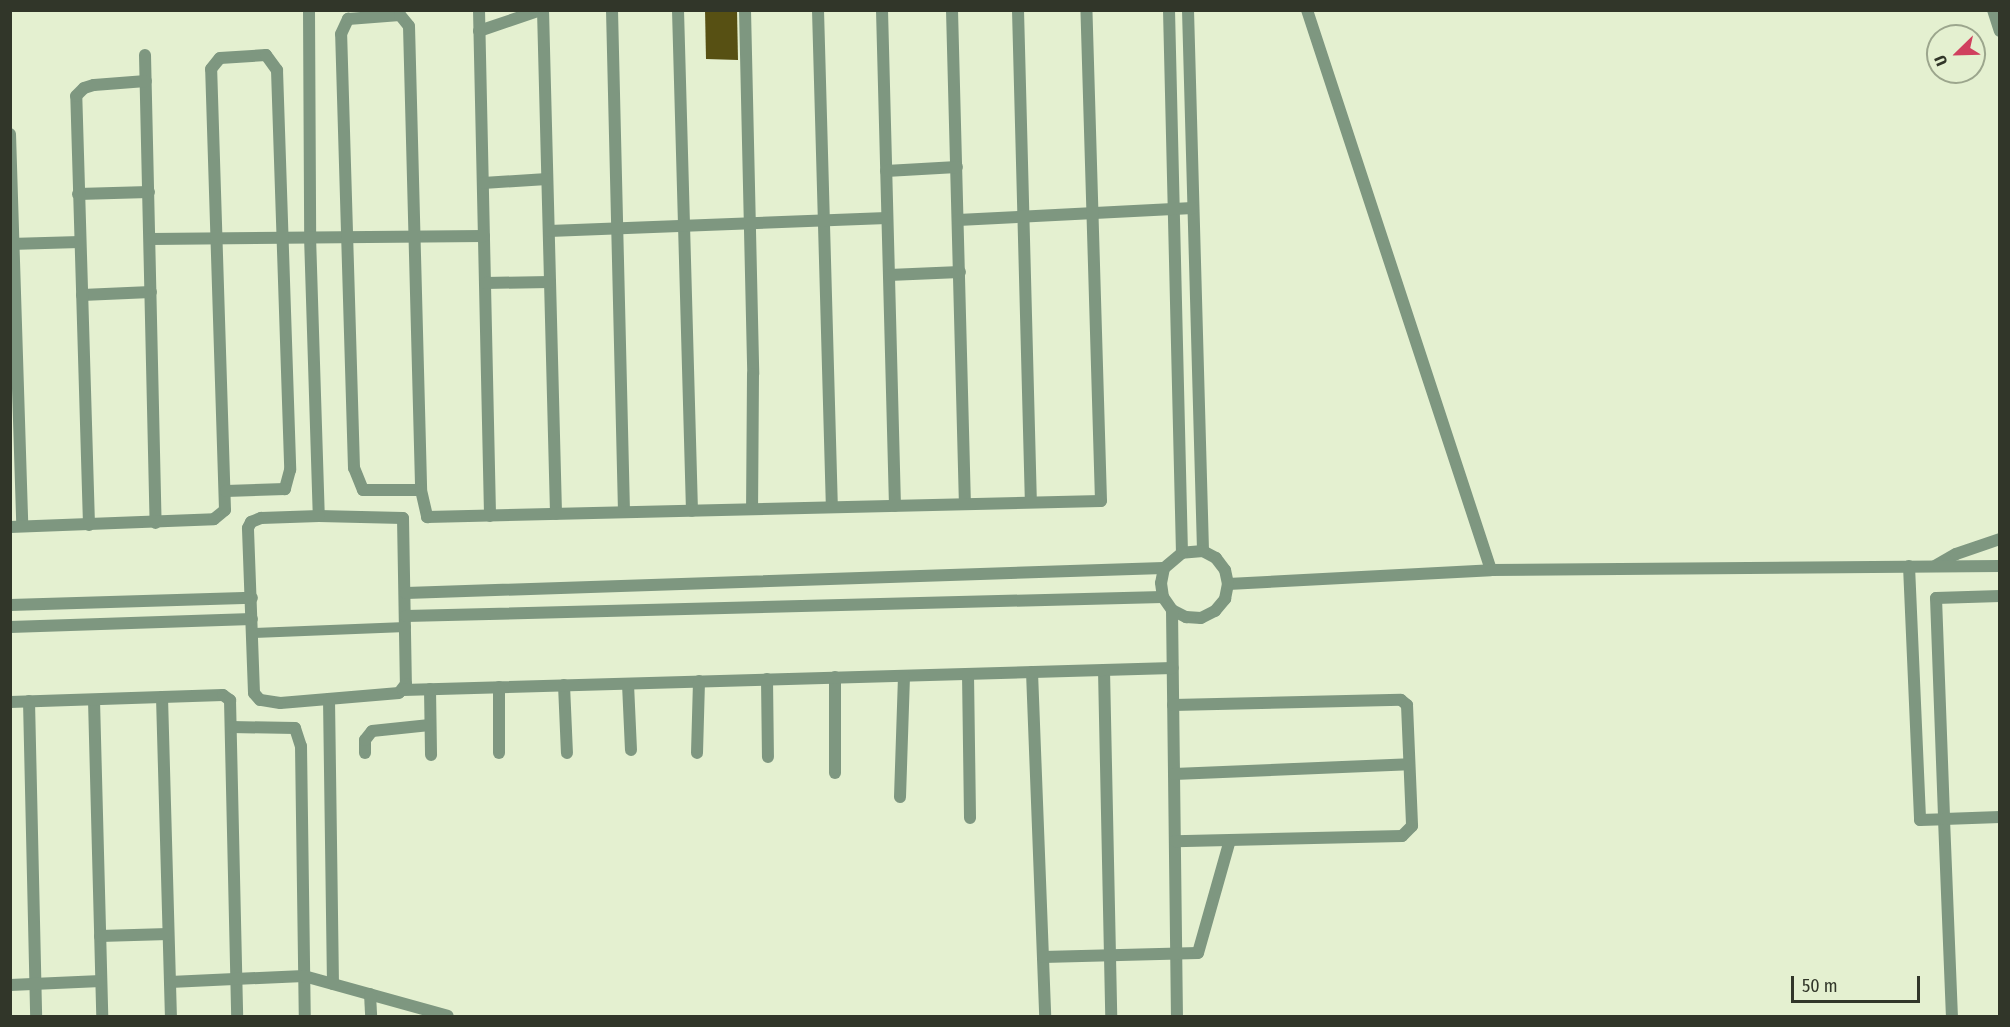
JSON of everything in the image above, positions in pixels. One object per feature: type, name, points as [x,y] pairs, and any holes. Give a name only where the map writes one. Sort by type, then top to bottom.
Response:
[{"type":"street","points":[[309,10],[306,18],[310,236],[319,516]]},
{"type":"street","points":[[479,10],[490,516]]},
{"type":"street","points":[[479,31],[542,10],[556,514]]},
{"type":"street","points":[[612,10],[624,513]]},
{"type":"street","points":[[678,10],[692,511]]},
{"type":"street","points":[[746,10],[752,509]]},
{"type":"street","points":[[818,10],[832,507]]},
{"type":"street","points":[[882,10],[895,506]]},
{"type":"street","points":[[952,10],[965,504]]},
{"type":"street","points":[[1018,10],[1031,502]]},
{"type":"street","points":[[421,490],[369,491],[356,481],[341,29],[351,18],[400,15],[409,26],[421,490],[427,517],[1101,501],[1086,10]]},
{"type":"street","points":[[1169,10],[1182,553]]},
{"type":"street","points":[[1188,10],[1203,551]]},
{"type":"street","points":[[1307,10],[1491,570]]},
{"type":"street","points":[[1993,10],[2000,31]]},
{"type":"street","points":[[146,55],[156,523]]},
{"type":"street","points":[[10,134],[16,527],[214,519],[225,510],[225,491],[211,69],[220,58],[245,55],[270,58],[277,70],[289,484],[278,491],[225,491]]},
{"type":"street","points":[[89,525],[78,194],[78,93],[94,86],[146,81]]},
{"type":"street","points":[[886,171],[957,167]]},
{"type":"street","points":[[483,183],[547,179]]},
{"type":"street","points":[[78,194],[149,192]]},
{"type":"street","points":[[958,220],[1092,215],[1193,208]]},
{"type":"street","points":[[549,231],[750,226],[887,218]]},
{"type":"street","points":[[150,239],[484,236]]},
{"type":"street","points":[[13,244],[80,242]]},
{"type":"street","points":[[889,275],[960,272]]},
{"type":"street","points":[[485,284],[550,282]]},
{"type":"street","points":[[82,295],[151,292]]},
{"type":"street","points":[[403,690],[406,593],[403,518],[319,516],[251,522],[248,528],[252,598],[252,684],[256,697],[280,703],[403,690],[1173,668]]},
{"type":"street","points":[[1933,568],[1956,554],[2000,539]]},
{"type":"street","points":[[406,593],[1164,568],[1182,553],[1203,551],[1221,564],[1228,584],[1225,599],[1215,611],[1201,618],[1186,617],[1172,610],[1163,597],[1161,583],[1164,568]]},
{"type":"street","points":[[1909,566],[1920,820],[2000,818]]},
{"type":"street","points":[[1228,584],[1491,570],[2000,566]]},
{"type":"street","points":[[1952,1017],[1936,598],[2000,596]]},
{"type":"street","points":[[406,621],[1163,597]]},
{"type":"street","points":[[10,605],[252,598]]},
{"type":"street","points":[[1172,610],[1177,1017]]},
{"type":"street","points":[[10,627],[252,619]]},
{"type":"street","points":[[1104,670],[1112,1017]]},
{"type":"street","points":[[1032,672],[1045,1017]]},
{"type":"street","points":[[968,674],[970,818]]},
{"type":"street","points":[[900,796],[904,676]]},
{"type":"street","points":[[835,677],[835,773]]},
{"type":"street","points":[[767,679],[768,758]]},
{"type":"street","points":[[698,753],[699,681]]},
{"type":"street","points":[[628,684],[631,750]]},
{"type":"street","points":[[564,685],[567,753]]},
{"type":"street","points":[[499,687],[499,753]]},
{"type":"street","points":[[430,689],[431,754]]},
{"type":"street","points":[[10,702],[225,695],[231,702],[237,1017]]},
{"type":"street","points":[[162,698],[171,1017]]},
{"type":"street","points":[[94,699],[102,1017]]},
{"type":"street","points":[[329,699],[333,984]]},
{"type":"street","points":[[1173,705],[1401,699],[1407,705],[1412,826],[1404,835],[1174,841]]},
{"type":"street","points":[[28,701],[36,1017]]},
{"type":"street","points":[[231,727],[283,725],[295,728],[298,735],[305,1017]]},
{"type":"street","points":[[365,753],[365,740],[372,731],[430,725]]},
{"type":"street","points":[[1174,774],[1409,764]]},
{"type":"street","points":[[1043,957],[1195,955],[1202,948],[1230,840]]},
{"type":"street","points":[[100,936],[168,934]]},
{"type":"street","points":[[170,982],[304,976],[442,1016]]},
{"type":"street","points":[[10,985],[101,981]]},
{"type":"street","points":[[370,994],[371,1017]]},
{"type":"lane","points":[[252,633],[406,621]]},
{"type":"building","points":[[705,10],[737,10],[738,60],[706,59]]}]
